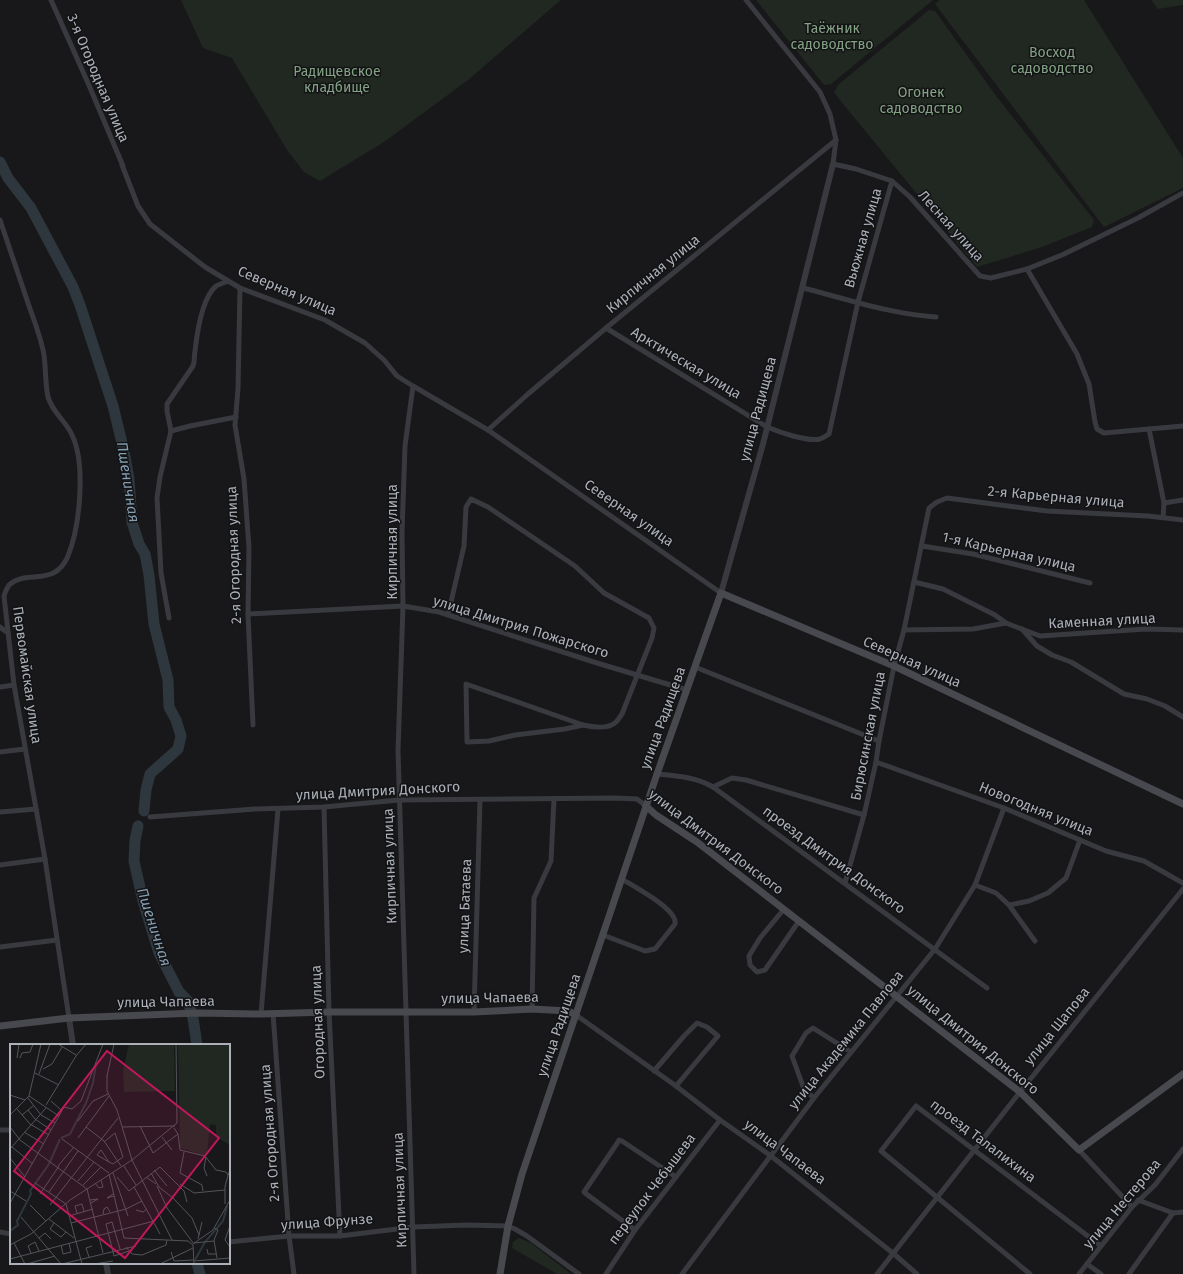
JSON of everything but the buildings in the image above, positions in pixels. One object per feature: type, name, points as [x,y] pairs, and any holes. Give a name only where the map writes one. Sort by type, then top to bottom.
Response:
[{"type":"main road","name":"Северная улица","points":[[721,593],[894,666],[1183,804]]},
{"type":"main road","name":"улица Радищева","points":[[500,1274],[508,1226],[522,1174],[646,806],[721,593]]},
{"type":"main road","name":"улица Дмитрия Донского","points":[[646,806],[656,815],[697,842],[1020,1092],[1078,1150]]},
{"type":"main road","name":"улица Чапаева","points":[[0,1026],[69,1018],[197,1013],[261,1014],[329,1012],[474,1012],[532,1009],[568,1011],[576,1015]]},
{"type":"main road","points":[[1078,1150],[1183,1074]]},
{"type":"street","name":"3-я Огородная улица","points":[[51,0],[88,82],[122,165]]},
{"type":"street","points":[[746,0],[820,92],[830,114],[836,140],[833,164]]},
{"type":"street","name":"Кирпичная улица","points":[[488,430],[606,328],[836,140]]},
{"type":"street","name":"Лесная улица","points":[[833,164],[856,169],[892,181],[910,197],[980,276],[991,278],[1027,269],[1062,256],[1138,218],[1183,193]]},
{"type":"street","name":"улица Радищева","points":[[721,593],[767,427],[833,164]]},
{"type":"street","name":"Северная улица","points":[[122,165],[138,206],[150,224],[205,267],[240,288],[325,320],[365,343],[384,360],[397,376],[488,430],[721,593]]},
{"type":"street","name":"Вьюжная улица","points":[[858,302],[892,181]]},
{"type":"street","name":"Первомайская улица","points":[[0,220],[33,317],[44,355],[48,397],[52,407],[72,433],[78,451],[80,466],[77,525],[68,556],[64,564],[60,569],[52,574],[17,580],[9,586],[4,596],[14,685],[45,859],[74,1044]]},
{"type":"street","points":[[1027,269],[1077,354],[1089,384],[1097,429],[1104,433],[1183,426]]},
{"type":"street","points":[[169,618],[161,573],[157,498],[160,477],[171,431],[167,404],[193,366],[195,360],[194,351],[204,306],[209,295],[217,286],[228,281]]},
{"type":"street","name":"2-я Огородная улица","points":[[240,288],[238,388],[235,425],[244,479],[249,548],[248,614],[253,725]]},
{"type":"street","points":[[803,288],[880,309],[936,317]]},
{"type":"street","name":"Арктическая улица","points":[[606,328],[767,427],[781,434],[820,439],[828,434],[858,302]]},
{"type":"street","name":"Кирпичная улица","points":[[413,386],[405,446],[402,533],[403,606],[398,750],[414,1274]]},
{"type":"street","points":[[171,431],[236,417]]},
{"type":"street","points":[[1149,429],[1164,504],[1163,517]]},
{"type":"street","name":"2-я Карьерная улица","points":[[929,508],[937,502],[947,498],[1047,511],[1163,517],[1183,520]]},
{"type":"street","points":[[448,615],[464,546],[466,507],[471,499],[488,507],[575,566],[604,593],[649,618],[654,628],[652,638],[622,714],[615,723],[608,726],[595,727],[583,725],[466,684],[467,742],[489,741],[515,735],[565,729],[583,725]]},
{"type":"street","points":[[1164,504],[1183,500]]},
{"type":"street","name":"Бирюсинская улица","points":[[713,787],[732,778],[746,780],[864,815],[876,762],[894,666],[904,630],[929,508]]},
{"type":"street","name":"1-я Карьерная улица","points":[[922,546],[973,554],[1090,583]]},
{"type":"street","name":"Каменная улица","points":[[914,582],[943,589],[995,615],[1006,623],[1040,636],[1146,629],[1183,630]]},
{"type":"street","name":"улица Дмитрия Пожарского","points":[[248,614],[403,606],[439,612],[687,690]]},
{"type":"street","points":[[904,630],[973,629],[1006,623]]},
{"type":"street","points":[[0,627],[8,633]]},
{"type":"street","points":[[1021,628],[1037,646],[1052,655],[1071,662],[1124,694],[1147,699],[1165,706],[1183,717]]},
{"type":"street","points":[[695,667],[879,741]]},
{"type":"street","points":[[0,687],[14,685]]},
{"type":"street","points":[[0,752],[25,749]]},
{"type":"street","name":"Новогодняя улица","points":[[876,762],[1004,808],[1106,850],[1144,861],[1183,883]]},
{"type":"street","name":"проезд Дмитрия Донского","points":[[657,774],[690,777],[702,780],[713,787],[987,988]]},
{"type":"street","name":"улица Дмитрия Донского","points":[[150,817],[324,807],[399,800],[615,798],[637,799],[646,806]]},
{"type":"street","points":[[532,1009],[534,898],[551,861],[554,799]]},
{"type":"street","name":"улица Батаева","points":[[474,1012],[480,800]]},
{"type":"street","name":"Огородная улица","points":[[324,807],[329,1012],[340,1236]]},
{"type":"street","points":[[0,812],[36,808]]},
{"type":"street","name":"улица Академика Павлова","points":[[682,1274],[814,1098],[935,949],[975,885],[1004,808]]},
{"type":"street","points":[[261,1014],[278,809]]},
{"type":"street","points":[[845,883],[864,815]]},
{"type":"street","points":[[1009,905],[1029,901],[1048,893],[1066,878],[1080,840]]},
{"type":"street","points":[[0,865],[45,859]]},
{"type":"street","points":[[603,935],[645,951],[652,951],[675,924],[676,920],[674,915],[656,900],[622,879]]},
{"type":"street","points":[[975,885],[996,893],[1009,905],[1035,941]]},
{"type":"street","name":"улица Щапова","points":[[877,1274],[1020,1092],[1183,889]]},
{"type":"street","points":[[784,909],[760,938],[750,956],[750,965],[757,972],[765,970],[799,921]]},
{"type":"street","points":[[0,947],[57,940]]},
{"type":"street","name":"2-я Огородная улица","points":[[273,1013],[289,1236],[294,1274]]},
{"type":"street","name":"улица Чапаева","points":[[576,1015],[676,1086],[770,1156],[917,1274]]},
{"type":"street","points":[[654,1071],[697,1023],[707,1027],[718,1036],[676,1086]]},
{"type":"street","points":[[814,1098],[804,1089],[792,1056],[806,1033],[813,1028],[851,1052]]},
{"type":"street","name":"проезд Талалихина","points":[[1030,1274],[881,1151],[916,1106],[1101,1246]]},
{"type":"street","name":"переулок Чебышева","points":[[606,1274],[635,1230],[720,1120]]},
{"type":"street","points":[[635,1230],[584,1192],[619,1140],[676,1177]]},
{"type":"street","name":"улица Нестерова","points":[[1079,1274],[1132,1207],[1155,1185],[1183,1149]]},
{"type":"street","name":"улица Дмитрия Донского","points":[[1078,1150],[1132,1207]]},
{"type":"street","points":[[1138,1200],[1174,1212],[1183,1212]]},
{"type":"street","points":[[1129,1274],[1174,1212]]},
{"type":"street","name":"улица Фрунзе","points":[[230,1242],[289,1236],[340,1236],[413,1227],[468,1225],[508,1226],[527,1236],[579,1274]]},
{"type":"street","points":[[0,1232],[10,1234]]},
{"type":"street","points":[[106,1264],[108,1274]]},
{"type":"street","points":[[1088,1264],[1101,1274]]},
{"type":"green space","name":"Радищевское кладбище","points":[[181,0],[561,0],[468,80],[384,142],[320,181],[304,172],[287,150],[232,58],[203,48]]},
{"type":"green space","name":"Таёжник садоводство","points":[[756,0],[933,0],[831,84],[824,85]]},
{"type":"green space","name":"Восход садоводство","points":[[940,0],[1084,0],[1183,158],[1183,188],[1104,227],[935,4]]},
{"type":"green space","points":[[1151,0],[1183,0],[1183,5],[1158,9]]},
{"type":"green space","name":"Огонек садоводство","points":[[929,10],[935,11],[997,97],[1094,220],[1092,227],[1042,247],[977,267],[839,99],[834,92],[839,84]]},
{"type":"green space","points":[[519,1238],[531,1243],[571,1274],[557,1274],[512,1248],[513,1242]]},
{"type":"waterway","name":"Пшеничная","points":[[0,162],[8,178],[31,208],[73,287],[113,406],[124,451],[129,479],[132,522],[139,544],[145,554],[149,575],[154,624],[168,680],[169,707],[176,720],[181,736],[178,749],[150,774],[146,790],[144,811]]},
{"type":"waterway","name":"Пшеничная","points":[[138,826],[135,840],[134,861],[143,901],[159,953],[179,992],[188,1001],[193,1018],[197,1044]]},
{"type":"waterway","name":"Пшеничная","points":[[197,1264],[200,1274]]}]
